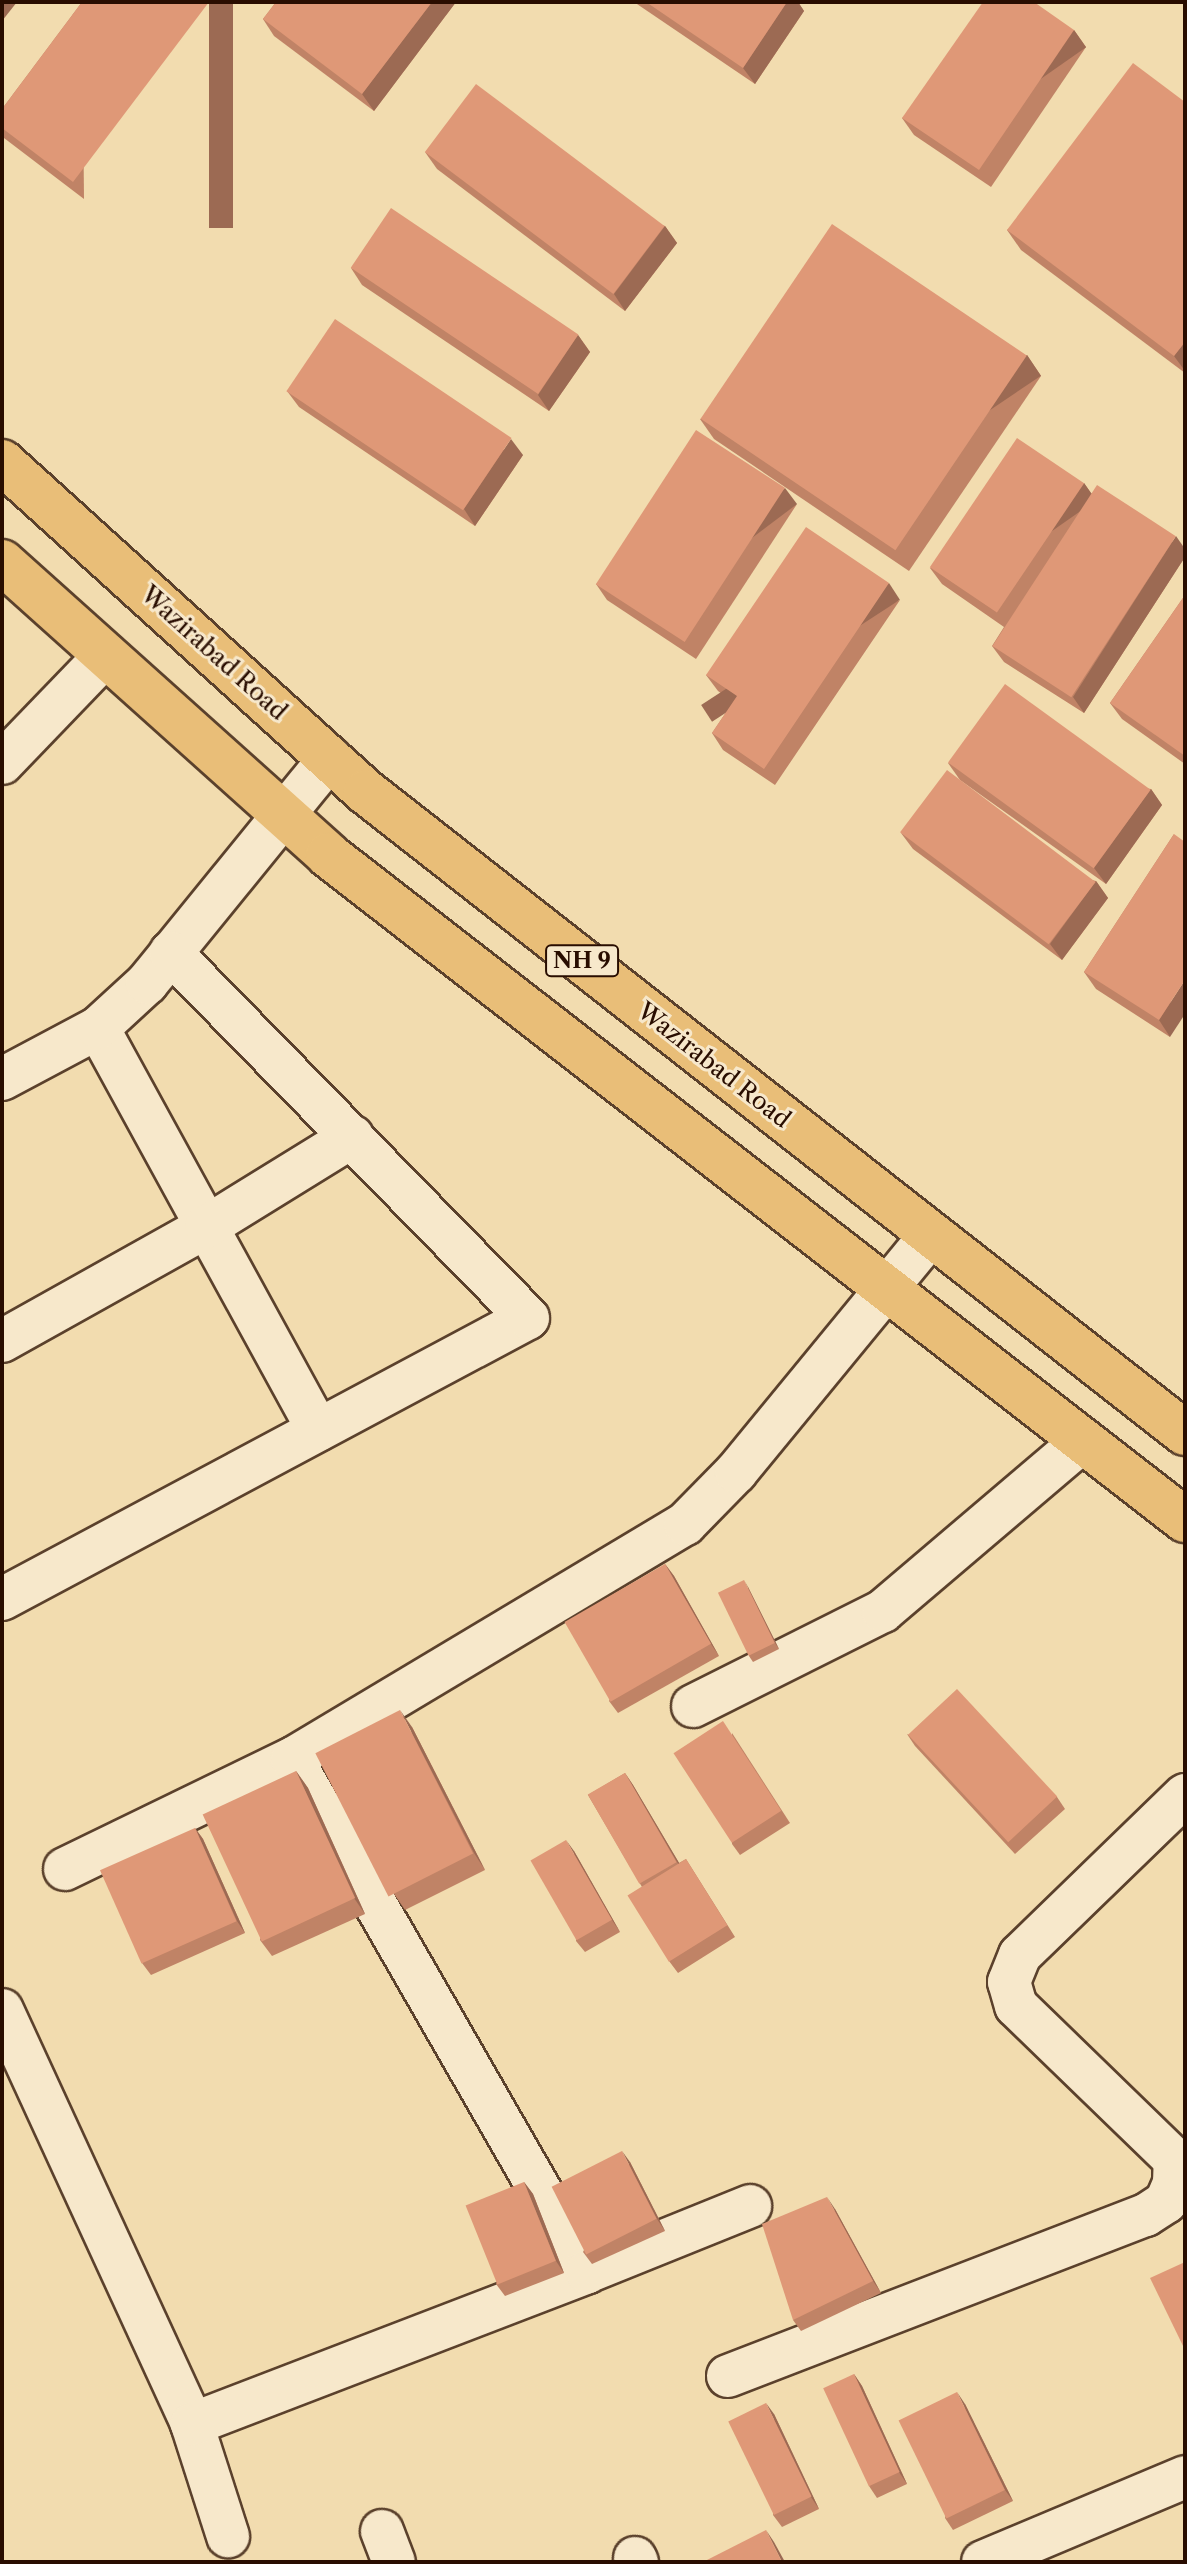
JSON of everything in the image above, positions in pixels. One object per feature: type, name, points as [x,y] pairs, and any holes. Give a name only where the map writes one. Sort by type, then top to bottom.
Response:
[{"type":"highway","name":"Wazirabad Road","points":[[2,462],[366,792],[1185,1433]]},
{"type":"highway","name":"NH 9","points":[[2,562],[328,855],[1185,1520]]},
{"type":"street","points":[[2,763],[106,655]]},
{"type":"street","points":[[2,1079],[98,1028],[147,983],[330,758]]},
{"type":"street","points":[[2,1599],[528,1318],[171,953]]},
{"type":"street","points":[[98,1028],[318,1430]]},
{"type":"street","points":[[2,1341],[206,1227],[352,1137]]},
{"type":"street","points":[[65,1869],[292,1759],[685,1524],[736,1472],[931,1235]]},
{"type":"street","points":[[693,1706],[883,1611],[1083,1441]]},
{"type":"street","points":[[292,1759],[587,2272]]},
{"type":"street","points":[[728,2376],[1146,2215],[1166,2202],[1174,2183],[1175,2160],[1016,2006],[1009,1982],[1020,1955],[1185,1795]]},
{"type":"street","points":[[2,2010],[192,2424],[228,2536]]},
{"type":"street","points":[[192,2424],[750,2206]]},
{"type":"street","points":[[983,2562],[1185,2477]]},
{"type":"building","points":[[82,2],[209,2],[73,182],[2,128],[2,109]]},
{"type":"building","points":[[276,2],[432,2],[362,94],[263,19]]},
{"type":"building","points":[[646,2],[787,2],[743,68]]},
{"type":"building","points":[[983,2],[1034,2],[1074,30],[979,170],[902,118]]},
{"type":"building","points":[[1133,63],[1185,102],[1185,342],[1174,356],[1007,230]]},
{"type":"building","points":[[476,84],[664,226],[613,294],[425,152]]},
{"type":"building","points":[[391,208],[578,334],[538,394],[351,268]]},
{"type":"building","points":[[832,224],[1027,355],[895,550],[701,419]]},
{"type":"building","points":[[335,319],[512,438],[463,510],[286,391]]},
{"type":"building","points":[[696,430],[785,488],[685,642],[596,584]]},
{"type":"building","points":[[1017,438],[1084,483],[997,613],[930,567]]},
{"type":"building","points":[[1097,485],[1176,536],[1071,697],[992,646]]},
{"type":"building","points":[[806,527],[889,583],[764,769],[712,733],[737,696],[706,675]]},
{"type":"building","points":[[1185,595],[1185,756],[1110,703]]},
{"type":"building","points":[[1005,684],[1151,790],[1094,868],[948,762]]},
{"type":"building","points":[[947,770],[1096,882],[1049,944],[900,832]]},
{"type":"building","points":[[1174,834],[1185,842],[1185,980],[1159,1020],[1084,972]]},
{"type":"building","points":[[665,1564],[711,1644],[611,1702],[565,1622]]},
{"type":"building","points":[[744,1580],[775,1643],[749,1656],[718,1593]]},
{"type":"building","points":[[957,1689],[1057,1797],[1008,1842],[908,1735]]},
{"type":"building","points":[[400,1710],[473,1853],[388,1897],[315,1753]]},
{"type":"building","points":[[723,1721],[781,1811],[732,1843],[674,1753]]},
{"type":"building","points":[[296,1771],[355,1898],[262,1941],[203,1815]]},
{"type":"building","points":[[625,1773],[676,1862],[639,1884],[588,1794]]},
{"type":"building","points":[[195,1828],[236,1921],[141,1963],[100,1870]]},
{"type":"building","points":[[566,1840],[612,1920],[576,1940],[530,1860]]},
{"type":"building","points":[[686,1859],[727,1925],[669,1962],[627,1896]]},
{"type":"building","points":[[622,2151],[657,2219],[586,2255],[552,2187]]},
{"type":"building","points":[[524,2182],[556,2261],[497,2284],[466,2206]]},
{"type":"building","points":[[827,2197],[873,2281],[793,2320],[762,2224]]},
{"type":"building","points":[[1185,2262],[1185,2350],[1150,2278]]},
{"type":"building","points":[[854,2374],[900,2472],[869,2486],[823,2388]]},
{"type":"building","points":[[957,2392],[1005,2490],[946,2518],[899,2420]]},
{"type":"building","points":[[766,2403],[812,2496],[774,2515],[728,2421]]},
{"type":"building","points":[[766,2530],[782,2562],[703,2562]]}]
